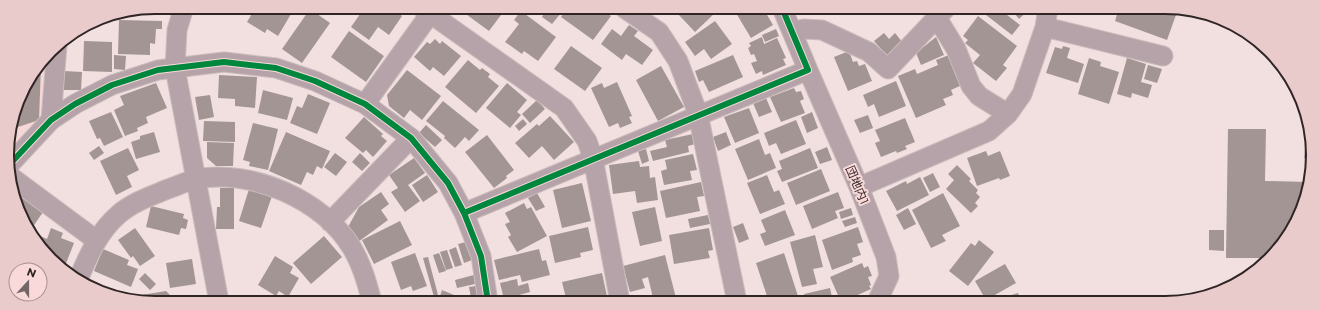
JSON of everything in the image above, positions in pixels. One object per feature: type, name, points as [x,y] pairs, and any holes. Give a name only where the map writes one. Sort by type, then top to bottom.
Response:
[{"type":"street","points":[[182,14],[177,30],[175,68],[218,296]]},
{"type":"street","points":[[365,104],[426,14]]},
{"type":"street","points":[[436,14],[564,108],[587,141],[593,158],[619,296]]},
{"type":"street","points":[[633,14],[659,32],[678,61],[698,114],[736,296]]},
{"type":"street","name":"団地内1","points":[[787,14],[808,70],[859,187],[886,257],[889,276],[880,296]]},
{"type":"street","points":[[793,32],[804,29],[822,30],[869,52],[888,69],[940,14]]},
{"type":"street","points":[[941,14],[970,86],[979,96],[1008,114]]},
{"type":"street","points":[[859,187],[989,131],[1008,114],[1022,94],[1044,27],[1047,14]]},
{"type":"street","points":[[1044,27],[1163,56]]},
{"type":"street","points":[[51,120],[56,54]]},
{"type":"street","points":[[14,161],[51,120],[75,104],[112,85],[158,70],[224,62],[276,68],[315,81],[365,104],[411,138],[448,183],[464,213],[481,256],[487,296]]},
{"type":"street","points":[[464,213],[698,114],[808,70]]},
{"type":"street","points":[[330,222],[411,138]]},
{"type":"street","points":[[80,274],[96,240],[119,214],[143,199],[195,179],[217,177],[244,178],[285,191],[330,222],[351,247],[364,272],[370,296]]},
{"type":"street","points":[[17,183],[96,240]]},
{"type":"shaded area","points":[[47,65],[44,117],[29,130],[14,146],[21,110],[33,84]]},
{"type":"building","points":[[252,14],[291,14],[278,36],[267,29],[265,33],[247,22]]},
{"type":"building","points":[[306,14],[317,14],[330,23],[302,63],[282,49]]},
{"type":"building","points":[[360,14],[399,14],[402,16],[389,35],[378,27],[369,40],[351,27]]},
{"type":"building","points":[[466,14],[502,14],[489,31]]},
{"type":"building","points":[[519,14],[525,14],[556,37],[538,61],[524,51],[522,54],[505,42],[519,24],[514,20]]},
{"type":"building","points":[[544,14],[560,14],[552,24],[542,17]]},
{"type":"building","points":[[563,14],[608,14],[611,16],[593,40],[561,17]]},
{"type":"building","points":[[678,14],[714,14],[695,32]]},
{"type":"building","points":[[737,14],[767,14],[773,25],[751,38]]},
{"type":"building","points":[[1006,14],[1020,25],[1012,35],[986,15]]},
{"type":"building","points":[[1015,14],[1024,14],[1019,19]]},
{"type":"building","points":[[1117,14],[1176,14],[1167,40],[1115,21]]},
{"type":"building","points":[[978,16],[1017,46],[1003,65],[1007,68],[996,81],[973,63],[980,55],[965,43],[968,40],[963,36]]},
{"type":"building","points":[[119,20],[162,21],[162,29],[156,29],[155,44],[150,43],[150,55],[118,54]]},
{"type":"building","points":[[715,21],[732,44],[711,59],[704,49],[695,56],[685,42]]},
{"type":"building","points":[[629,25],[638,31],[634,36],[653,50],[642,65],[626,54],[622,60],[601,44],[612,29],[621,36]]},
{"type":"building","points":[[776,29],[779,36],[765,42],[762,35]]},
{"type":"building","points":[[349,31],[384,56],[366,82],[331,57]]},
{"type":"building","points":[[884,33],[889,39],[895,33],[903,43],[887,56],[874,41]]},
{"type":"building","points":[[762,37],[764,44],[777,38],[786,58],[783,59],[786,65],[763,75],[762,71],[756,74],[751,63],[757,61],[754,54],[751,55],[748,48],[751,46],[749,43]]},
{"type":"building","points":[[936,37],[944,55],[921,65],[916,53]]},
{"type":"building","points":[[435,39],[440,44],[442,41],[461,56],[444,76],[433,67],[430,71],[414,57],[427,42],[430,44]]},
{"type":"building","points":[[84,41],[112,42],[112,72],[83,71]]},
{"type":"building","points":[[571,46],[602,68],[585,91],[554,69]]},
{"type":"building","points":[[1063,46],[1070,48],[1067,58],[1084,64],[1078,83],[1046,73],[1055,47],[1062,49]]},
{"type":"building","points":[[849,51],[853,62],[857,61],[859,66],[865,64],[872,81],[848,91],[834,57]]},
{"type":"building","points":[[114,55],[126,56],[125,70],[114,69]]},
{"type":"building","points":[[733,55],[743,77],[709,92],[703,80],[699,82],[695,71]]},
{"type":"building","points":[[949,55],[962,85],[951,90],[953,95],[943,99],[946,105],[916,118],[898,76],[915,69],[917,74],[938,65],[936,60]]},
{"type":"building","points":[[1089,58],[1101,62],[1100,66],[1119,72],[1109,104],[1078,94]]},
{"type":"building","points":[[1127,58],[1146,64],[1141,82],[1152,85],[1148,98],[1132,93],[1131,98],[1117,94]]},
{"type":"building","points":[[468,60],[480,70],[482,68],[490,74],[488,77],[499,86],[476,113],[445,87]]},
{"type":"building","points":[[1148,65],[1162,69],[1157,83],[1144,79]]},
{"type":"building","points":[[661,66],[684,107],[658,121],[636,80]]},
{"type":"building","points":[[407,70],[441,96],[422,120],[410,110],[404,118],[389,106],[387,95]]},
{"type":"building","points":[[64,71],[82,72],[81,90],[63,90]]},
{"type":"building","points":[[41,73],[39,120],[17,127],[21,110],[33,84]]},
{"type":"building","points":[[219,75],[257,77],[255,108],[235,106],[235,99],[218,98]]},
{"type":"building","points":[[896,81],[906,106],[879,117],[874,104],[868,107],[863,95]]},
{"type":"building","points":[[617,82],[632,116],[629,117],[632,123],[620,128],[618,123],[609,127],[591,88],[602,83],[604,88]]},
{"type":"building","points":[[156,83],[167,108],[146,117],[148,123],[137,128],[138,131],[125,136],[114,110],[124,105],[120,96]]},
{"type":"building","points":[[507,83],[527,100],[517,112],[521,115],[510,128],[486,108]]},
{"type":"building","points":[[794,88],[796,92],[801,91],[804,99],[800,101],[805,113],[781,122],[770,97]]},
{"type":"building","points":[[263,90],[293,98],[287,120],[258,113]]},
{"type":"building","points":[[308,94],[330,103],[317,134],[290,123],[297,106],[302,108]]},
{"type":"building","points":[[210,95],[214,117],[199,120],[195,97]]},
{"type":"building","points":[[766,98],[772,112],[759,117],[753,103]]},
{"type":"building","points":[[537,100],[545,109],[530,123],[522,114]]},
{"type":"building","points":[[443,101],[479,130],[469,141],[465,137],[455,148],[444,138],[445,136],[426,121]]},
{"type":"building","points":[[749,108],[759,133],[735,143],[724,117]]},
{"type":"building","points":[[111,112],[123,137],[104,146],[100,138],[97,139],[89,121]]},
{"type":"building","points":[[812,112],[818,128],[807,133],[801,117]]},
{"type":"building","points":[[868,115],[873,128],[860,133],[854,120]]},
{"type":"building","points":[[550,116],[574,142],[554,160],[542,146],[529,158],[515,143],[537,124],[539,126]]},
{"type":"building","points":[[364,117],[383,134],[381,136],[387,141],[373,157],[366,150],[363,153],[345,138]]},
{"type":"building","points":[[905,118],[915,142],[905,146],[907,149],[897,153],[896,151],[881,157],[875,143],[880,141],[875,130]]},
{"type":"building","points":[[523,119],[527,124],[519,131],[515,126]]},
{"type":"building","points":[[796,120],[806,144],[781,154],[776,143],[769,146],[764,133]]},
{"type":"building","points":[[204,121],[235,122],[235,142],[203,141]]},
{"type":"building","points":[[253,123],[278,129],[268,170],[249,166],[250,162],[243,160]]},
{"type":"building","points":[[426,125],[442,140],[435,147],[419,133]]},
{"type":"building","points":[[1228,129],[1266,129],[1265,181],[1303,182],[1299,200],[1287,226],[1277,241],[1262,258],[1226,258]]},
{"type":"building","points":[[154,132],[160,152],[136,159],[131,142],[140,139],[140,136]]},
{"type":"building","points":[[286,132],[330,151],[322,169],[317,166],[313,175],[307,172],[301,185],[269,171]]},
{"type":"building","points":[[726,132],[731,145],[718,151],[713,137]]},
{"type":"building","points":[[693,134],[695,144],[688,146],[689,152],[653,161],[650,151],[667,147],[665,140]]},
{"type":"building","points":[[487,135],[514,170],[506,176],[507,178],[494,188],[465,152]]},
{"type":"building","points":[[759,139],[765,155],[770,153],[776,168],[748,180],[735,149]]},
{"type":"building","points":[[207,142],[234,143],[233,166],[216,166],[207,158]]},
{"type":"building","points":[[1306,143],[1306,158],[1304,158]]},
{"type":"building","points":[[99,146],[104,153],[94,160],[89,153]]},
{"type":"building","points":[[827,147],[832,160],[820,164],[815,152]]},
{"type":"building","points":[[128,148],[139,170],[127,176],[132,187],[116,195],[100,161]]},
{"type":"building","points":[[810,148],[818,168],[782,182],[777,171],[782,169],[779,161]]},
{"type":"building","points":[[646,149],[649,161],[642,164],[638,151]]},
{"type":"building","points":[[986,151],[988,156],[1000,151],[1010,176],[1000,180],[999,178],[977,186],[967,158]]},
{"type":"building","points":[[335,153],[347,162],[336,176],[324,167]]},
{"type":"building","points":[[360,153],[370,163],[362,171],[352,162]]},
{"type":"building","points":[[693,154],[697,170],[690,171],[692,180],[664,185],[661,171],[667,169],[665,160]]},
{"type":"building","points":[[414,158],[425,173],[408,185],[420,201],[405,212],[391,192],[398,188],[389,175]]},
{"type":"building","points":[[639,161],[640,167],[649,166],[650,178],[655,177],[658,200],[637,203],[635,191],[613,194],[609,165]]},
{"type":"building","points":[[957,165],[971,179],[969,181],[978,190],[976,193],[980,197],[975,203],[978,206],[971,213],[946,189],[954,180],[948,174]]},
{"type":"building","points":[[821,169],[830,191],[796,205],[787,183]]},
{"type":"building","points":[[933,173],[940,187],[930,192],[923,178]]},
{"type":"building","points":[[427,175],[438,192],[423,202],[412,185]]},
{"type":"building","points":[[767,175],[774,192],[779,190],[785,204],[760,214],[747,183]]},
{"type":"building","points":[[920,177],[929,195],[897,211],[886,191],[906,181],[907,184]]},
{"type":"building","points":[[701,182],[704,196],[697,197],[700,211],[666,218],[660,191]]},
{"type":"building","points":[[582,183],[591,221],[562,228],[553,190]]},
{"type":"building","points":[[220,188],[234,188],[234,229],[216,229],[217,207],[220,207]]},
{"type":"building","points":[[249,189],[272,196],[261,228],[239,221]]},
{"type":"building","points":[[381,192],[389,204],[381,210],[388,220],[358,242],[348,227],[359,207]]},
{"type":"building","points":[[838,192],[844,208],[835,211],[838,218],[812,229],[803,206]]},
{"type":"building","points":[[537,193],[545,207],[536,211],[528,198]]},
{"type":"building","points":[[943,193],[960,226],[942,235],[946,241],[931,248],[912,210]]},
{"type":"building","points":[[20,197],[43,212],[33,226]]},
{"type":"building","points":[[524,203],[527,209],[531,207],[547,236],[517,252],[508,237],[511,235],[505,224],[510,222],[505,213]]},
{"type":"building","points":[[151,206],[184,214],[183,218],[188,220],[186,229],[181,228],[179,235],[146,227]]},
{"type":"building","points":[[655,207],[662,241],[640,246],[632,212]]},
{"type":"building","points":[[851,208],[853,215],[841,219],[839,212]]},
{"type":"building","points":[[908,208],[916,224],[904,230],[896,215]]},
{"type":"building","points":[[785,210],[795,235],[765,246],[760,234],[766,232],[761,220]]},
{"type":"building","points":[[708,215],[710,224],[690,228],[688,219]]},
{"type":"building","points":[[855,217],[857,223],[845,227],[842,221]]},
{"type":"building","points":[[400,221],[412,245],[374,264],[362,240]]},
{"type":"building","points":[[743,223],[749,239],[739,243],[733,227]]},
{"type":"building","points":[[588,227],[593,250],[580,253],[581,257],[555,263],[549,236]]},
{"type":"building","points":[[858,227],[863,242],[857,244],[861,255],[852,258],[853,262],[832,270],[822,240]]},
{"type":"building","points":[[51,228],[63,233],[61,238],[74,243],[66,264],[55,255],[40,236],[47,239]]},
{"type":"building","points":[[135,228],[155,256],[140,266],[133,256],[131,258],[118,240]]},
{"type":"building","points":[[709,228],[713,250],[708,251],[710,258],[674,264],[669,235]]},
{"type":"building","points":[[1209,230],[1224,230],[1224,251],[1209,250]]},
{"type":"building","points":[[815,235],[823,267],[813,269],[817,284],[802,287],[790,242]]},
{"type":"building","points":[[324,236],[342,257],[311,284],[293,263]]},
{"type":"building","points":[[979,240],[994,252],[968,286],[949,271],[971,243],[975,246]]},
{"type":"building","points":[[466,242],[472,260],[464,263],[458,244]]},
{"type":"building","points":[[456,247],[462,265],[455,267],[449,250]]},
{"type":"building","points":[[103,249],[129,260],[127,265],[138,269],[131,287],[94,271]]},
{"type":"building","points":[[539,249],[542,261],[546,260],[550,275],[522,282],[520,275],[499,280],[494,260]]},
{"type":"building","points":[[447,250],[453,268],[446,270],[440,252]]},
{"type":"building","points":[[415,253],[427,286],[413,291],[411,286],[401,290],[391,262]]},
{"type":"building","points":[[439,253],[446,271],[439,273],[433,255]]},
{"type":"building","points":[[784,253],[798,296],[767,296],[756,263]]},
{"type":"building","points":[[665,255],[675,296],[653,296],[648,277],[642,279],[645,288],[630,292],[623,266]]},
{"type":"building","points":[[275,256],[293,267],[290,273],[299,278],[289,296],[279,291],[276,296],[258,285]]},
{"type":"building","points":[[428,257],[438,295],[436,296],[434,296],[423,258]]},
{"type":"building","points":[[192,259],[196,284],[170,288],[166,263]]},
{"type":"building","points":[[862,263],[864,268],[868,266],[872,276],[868,277],[871,285],[869,286],[871,289],[855,296],[838,296],[830,277]]},
{"type":"building","points":[[1005,264],[1016,283],[993,296],[984,296],[975,281]]},
{"type":"building","points":[[145,273],[156,284],[150,290],[139,279]]},
{"type":"building","points":[[602,273],[607,296],[566,296],[562,282]]},
{"type":"building","points":[[474,275],[475,284],[457,288],[455,280]]},
{"type":"building","points":[[517,279],[518,286],[528,283],[530,292],[515,296],[503,296],[500,283]]},
{"type":"building","points":[[476,286],[478,296],[471,296],[469,287]]},
{"type":"building","points":[[830,288],[832,296],[804,296],[804,294]]},
{"type":"building","points":[[442,290],[457,296],[440,296]]},
{"type":"building","points":[[166,291],[171,296],[146,296],[140,295]]},
{"type":"building","points":[[1018,293],[1019,296],[1008,296]]},
{"type":"cycle path","points":[[464,213],[808,70],[785,14]]},
{"type":"cycle path","points":[[14,160],[51,120],[75,104],[112,85],[158,70],[224,62],[276,68],[315,81],[365,104],[411,138],[448,183],[464,213],[481,256],[487,296]]}]
